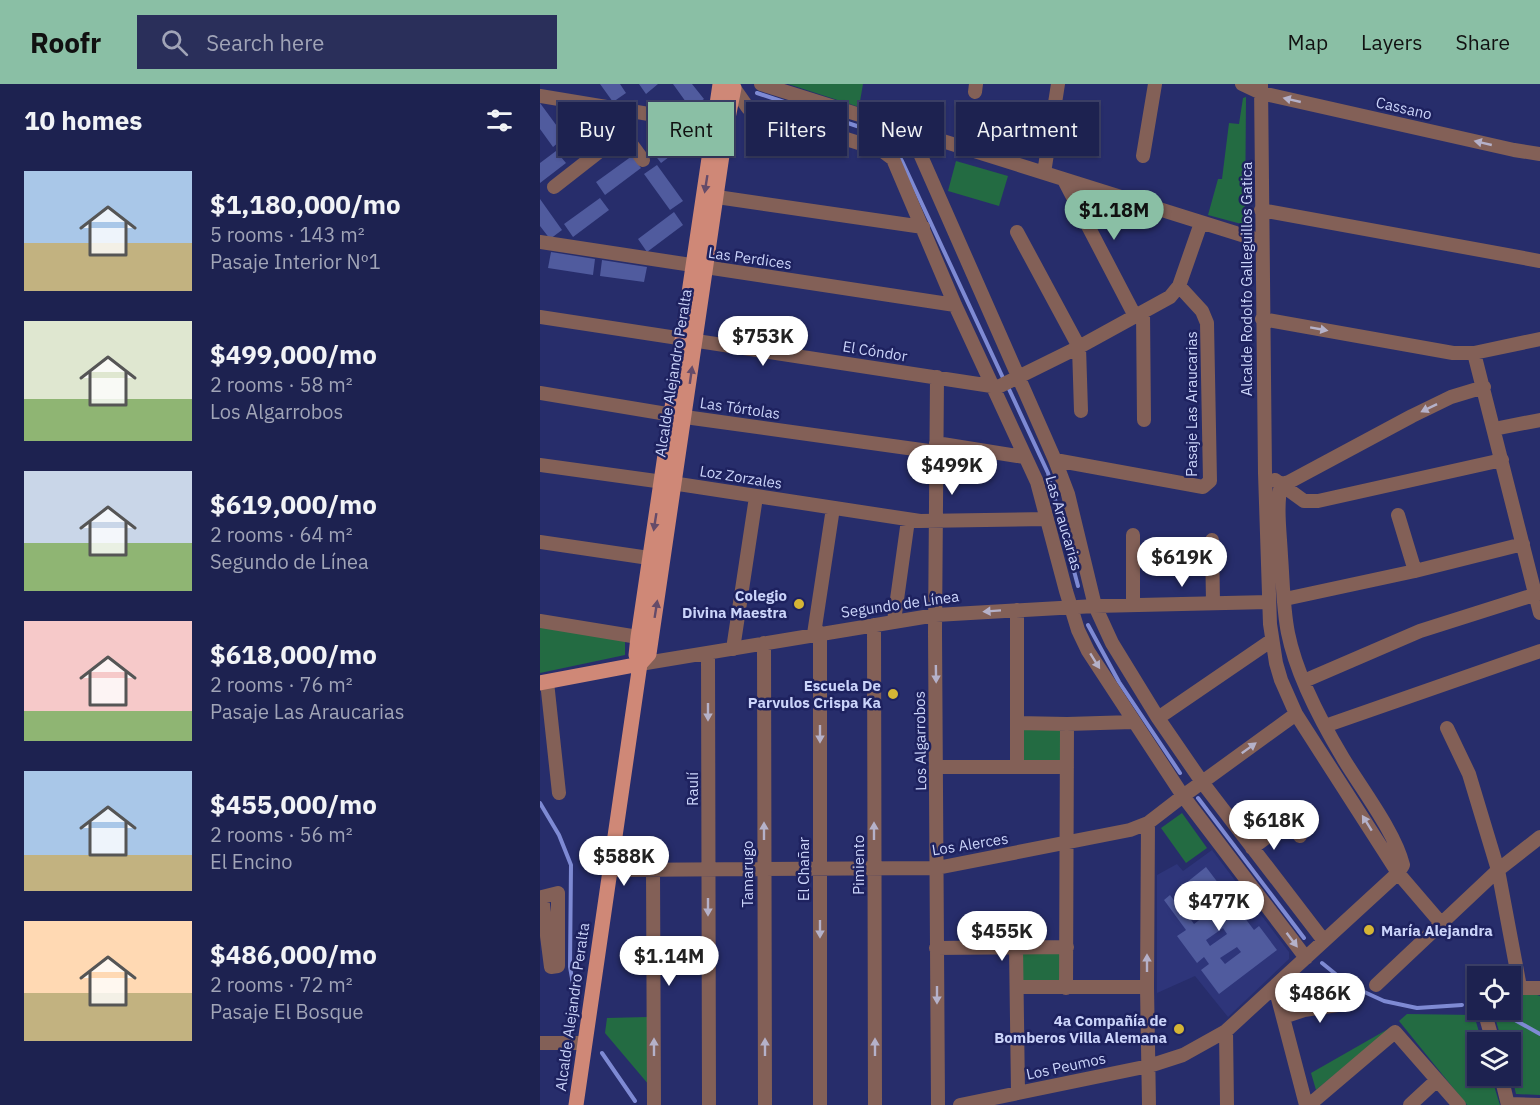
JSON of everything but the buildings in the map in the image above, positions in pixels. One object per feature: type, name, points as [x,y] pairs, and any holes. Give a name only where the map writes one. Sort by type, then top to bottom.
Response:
[{"type":"main road","name":"Alcalde Alejandro Peralta","points":[[725,102],[732,85]]},
{"type":"main road","name":"Alcalde Alejandro Peralta","points":[[700,267],[717,197],[732,85]]},
{"type":"main road","name":"Alcalde Alejandro Peralta","points":[[640,664],[649,654],[668,483],[700,267],[712,156]]},
{"type":"main road","name":"Alcalde Alejandro Peralta","points":[[576,1105],[640,664],[636,655],[649,558],[668,483]]},
{"type":"main road","name":"Segundo de Línea","points":[[543,682],[640,664]]},
{"type":"street","points":[[761,84],[859,115]]},
{"type":"street","points":[[1044,173],[1058,84]]},
{"type":"street","points":[[1143,156],[1155,84]]},
{"type":"street","name":"Cassano","points":[[1242,84],[1514,150],[1540,154]]},
{"type":"street","name":"Las Araucarias","points":[[732,85],[748,108],[888,153],[893,159],[955,305],[995,386],[1024,457],[1037,482],[1071,608],[1088,651],[1183,796],[1306,958]]},
{"type":"street","name":"Alcalde Rodolfo Galleguillos Gatica","points":[[1261,89],[1265,473],[1272,640],[1281,680],[1296,714],[1398,873],[1440,922]]},
{"type":"street","points":[[540,96],[575,102]]},
{"type":"street","points":[[944,142],[1261,241]]},
{"type":"street","points":[[636,151],[643,160]]},
{"type":"street","points":[[554,187],[594,156]]},
{"type":"street","name":"Las Araucarias","points":[[921,156],[1016,378],[1055,460],[1068,494],[1095,606],[1112,643],[1158,718],[1202,782],[1324,941]]},
{"type":"street","points":[[1064,180],[1139,314],[1144,420]]},
{"type":"street","points":[[717,197],[923,227]]},
{"type":"street","points":[[1262,210],[1540,261]]},
{"type":"street","points":[[995,386],[1079,347],[1170,297],[1179,286],[1201,223]]},
{"type":"street","points":[[1017,232],[1079,347],[1081,411]]},
{"type":"street","name":"Las Perdices","points":[[540,242],[955,305]]},
{"type":"street","name":"Pasaje Las Araucarias","points":[[1055,460],[1203,487],[1210,481],[1207,323],[1202,311],[1179,286]]},
{"type":"street","name":"El Cóndor","points":[[540,317],[995,386]]},
{"type":"street","points":[[1262,319],[1453,353],[1474,353],[1540,339]]},
{"type":"street","points":[[1474,353],[1537,594],[1540,614]]},
{"type":"street","name":"Los Algarrobos","points":[[937,377],[938,1105]]},
{"type":"street","points":[[1281,484],[1289,482],[1451,397],[1484,387]]},
{"type":"street","name":"Las Tórtolas","points":[[540,393],[677,415],[1024,457]]},
{"type":"street","points":[[1494,429],[1540,420]]},
{"type":"street","points":[[1265,473],[1304,501],[1318,501],[1502,460]]},
{"type":"street","name":"Loz Zorzales","points":[[540,465],[908,520],[936,522],[1047,519]]},
{"type":"street","points":[[1281,484],[1279,495],[1288,635],[1304,681],[1325,726],[1394,841],[1403,865],[1398,873]]},
{"type":"street","points":[[733,649],[756,497]]},
{"type":"street","name":"El Chañar","points":[[820,1105],[817,634],[833,508]]},
{"type":"street","points":[[1398,515],[1415,571]]},
{"type":"street","points":[[894,621],[908,520]]},
{"type":"street","points":[[1133,535],[1133,605]]},
{"type":"street","points":[[1212,540],[1213,603]]},
{"type":"street","points":[[540,542],[649,558]]},
{"type":"street","points":[[1285,599],[1415,571],[1523,544]]},
{"type":"street","points":[[1304,681],[1420,631],[1537,594]]},
{"type":"street","name":"Segundo de Línea","points":[[640,664],[936,615],[1095,606],[1269,602]]},
{"type":"street","points":[[1017,610],[1017,767]]},
{"type":"street","points":[[540,621],[638,637]]},
{"type":"street","name":"Pimiento","points":[[874,625],[875,1105]]},
{"type":"street","points":[[1158,718],[1272,640]]},
{"type":"street","name":"Tamarugo","points":[[764,643],[765,1105]]},
{"type":"street","points":[[1325,726],[1540,651]]},
{"type":"street","name":"Raulí","points":[[708,653],[709,1105]]},
{"type":"street","points":[[543,682],[559,793]]},
{"type":"street","name":"Los Alerces","points":[[610,870],[937,868],[1130,830],[1148,824],[1296,714]]},
{"type":"street","points":[[1017,723],[1133,722]]},
{"type":"street","points":[[1066,988],[1067,724]]},
{"type":"street","points":[[1447,728],[1469,774],[1497,870],[1512,966]]},
{"type":"street","points":[[937,767],[1067,767]]},
{"type":"street","points":[[1251,848],[1290,820],[1300,836]]},
{"type":"street","points":[[1148,824],[1149,1105]]},
{"type":"street","points":[[1376,985],[1497,870],[1540,837]]},
{"type":"street","points":[[653,870],[654,1105]]},
{"type":"street","name":"Los Peumos","points":[[960,1105],[1024,1096],[1149,1066],[1183,1055],[1226,1030],[1398,873]]},
{"type":"street","points":[[1016,946],[1024,1096]]},
{"type":"street","points":[[936,948],[1067,947]]},
{"type":"street","points":[[1017,987],[1147,987]]},
{"type":"street","points":[[1275,987],[1308,1105],[1395,1032],[1459,1105]]},
{"type":"street","points":[[1521,988],[1540,988]]},
{"type":"street","points":[[1283,1017],[1304,1010],[1351,1003]]},
{"type":"street","points":[[1226,1030],[1227,1105]]},
{"type":"street","points":[[540,1043],[585,1043]]},
{"type":"street","points":[[1410,1105],[1437,1080]]},
{"type":"street","points":[[1504,1086],[1508,1104],[1539,1105]]},
{"type":"shaded area","points":[[1212,850],[1289,952],[1289,959],[1228,1017],[1195,976],[1157,993],[1157,875],[1177,864],[1183,871]]},
{"type":"green space","points":[[788,84],[863,84],[859,107]]},
{"type":"green space","points":[[1246,97],[1245,225],[1208,215],[1218,179],[1222,179],[1229,123],[1239,124],[1243,98]]},
{"type":"green space","points":[[956,161],[1008,176],[999,206],[948,191]]},
{"type":"green space","points":[[540,627],[625,641],[625,655],[540,673]]},
{"type":"green space","points":[[1021,726],[1060,727],[1061,760],[1022,760]]},
{"type":"green space","points":[[1182,813],[1207,848],[1186,863],[1161,828]]},
{"type":"green space","points":[[1023,950],[1064,950],[1063,983],[1023,983]]},
{"type":"green space","points":[[1531,993],[1540,996],[1540,1095],[1516,1094],[1514,1086],[1521,1086],[1521,1032],[1499,1032],[1496,1020],[1521,1020],[1521,994]]},
{"type":"green space","points":[[1407,1014],[1467,1015],[1467,1020],[1475,1020],[1479,1032],[1467,1032],[1467,1086],[1494,1086],[1500,1105],[1467,1105],[1399,1021]]},
{"type":"green space","points":[[647,1017],[649,1085],[605,1033],[607,1018]]},
{"type":"green space","points":[[1395,1025],[1316,1090],[1311,1073]]},
{"type":"waterway","points":[[757,93],[887,136],[902,161],[1004,380]]},
{"type":"waterway","points":[[1008,387],[1048,473],[1078,586]]},
{"type":"waterway","points":[[1088,625],[1119,682],[1180,773]]},
{"type":"waterway","points":[[1198,798],[1304,938]]},
{"type":"waterway","points":[[540,803],[559,835],[571,865],[570,967],[575,995]]},
{"type":"waterway","points":[[1322,963],[1349,985],[1384,1001],[1417,1008],[1462,1005]]},
{"type":"waterway","points":[[1515,1020],[1540,1034]]},
{"type":"waterway","points":[[602,1053],[635,1101]]},
{"type":"place","name":"Colegio Divina Maestra","points":[[799,604]]},
{"type":"place","name":"Escuela De Parvulos Crispa Ka","points":[[893,694]]},
{"type":"place","name":"María Alejandra","points":[[1369,930]]},
{"type":"place","name":"4a Compañía de Bomberos Villa Alemana","points":[[1179,1029]]}]
